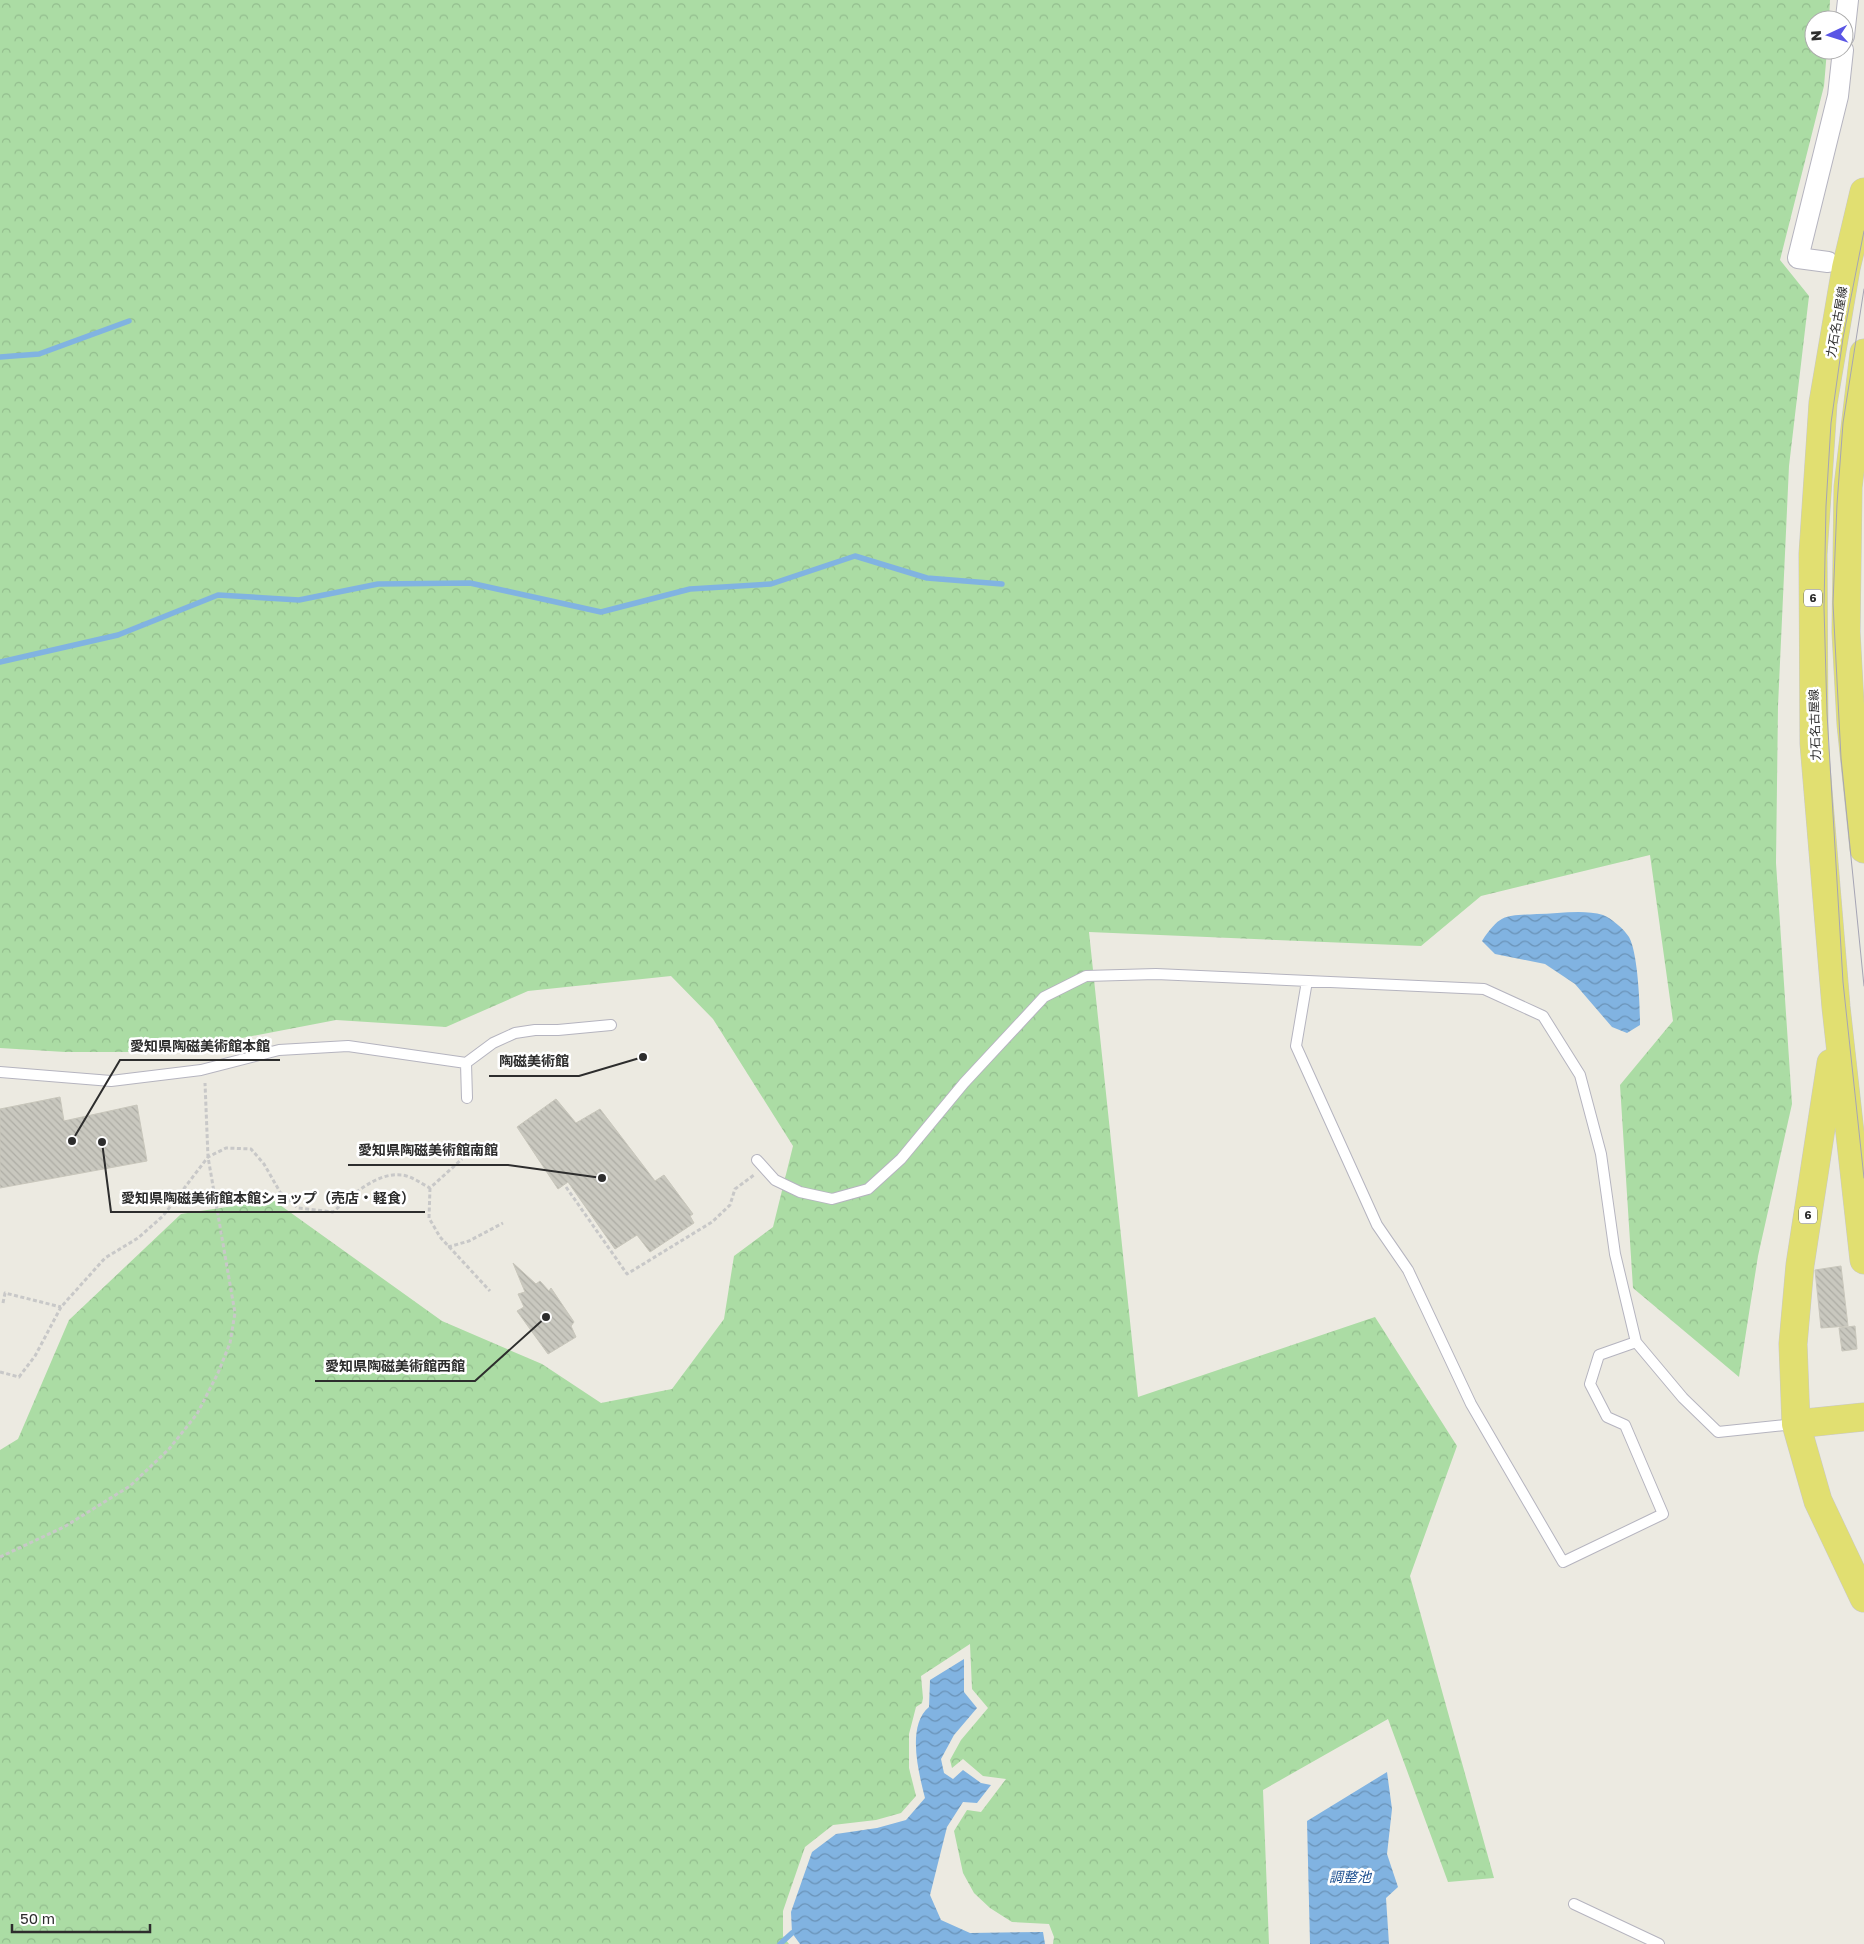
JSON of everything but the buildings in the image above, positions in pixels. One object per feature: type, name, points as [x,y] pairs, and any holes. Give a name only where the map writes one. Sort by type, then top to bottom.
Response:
[{"type":"main road","name":"力石名古屋線","points":[[1864,192],[1846,268],[1823,404],[1813,554],[1814,743],[1836,1007],[1864,1260]]},
{"type":"main road","points":[[1864,353],[1848,487],[1846,632],[1851,724],[1864,849]]},
{"type":"main road","points":[[1848,487],[1864,727]]},
{"type":"main road","name":"6","points":[[1836,1007],[1828,1094],[1800,1265],[1793,1344],[1796,1424],[1818,1501],[1864,1598]]},
{"type":"main road","points":[[1796,1424],[1864,1417]]},
{"type":"street","points":[[1828,262],[1798,258],[1838,96],[1842,60]]},
{"type":"lane","points":[[757,1160],[774,1180],[800,1192],[832,1199],[868,1189],[901,1159],[964,1083],[1044,997],[1086,976],[1156,974],[1484,989],[1543,1016],[1580,1075],[1601,1154],[1615,1254],[1636,1342],[1683,1398],[1718,1432],[1796,1424]]},
{"type":"lane","points":[[1307,981],[1296,1046],[1377,1224],[1408,1270],[1471,1404],[1563,1562],[1663,1514],[1625,1425],[1608,1417],[1590,1384],[1598,1355],[1636,1342]]},
{"type":"lane","points":[[0,1072],[111,1082],[201,1070],[279,1050],[348,1046],[466,1063],[493,1043],[516,1033],[611,1025]]},
{"type":"lane","points":[[466,1063],[467,1098]]},
{"type":"lane","points":[[1574,1904],[1659,1944]]},
{"type":"path","points":[[0,1557],[64,1527],[130,1486],[169,1449],[197,1414],[218,1373],[230,1343],[235,1314],[208,1157],[205,1083]]},
{"type":"path","points":[[0,1372],[19,1377],[35,1356],[61,1307],[105,1258],[138,1238],[163,1216],[208,1157],[226,1148],[251,1149],[264,1164],[280,1192],[298,1208],[333,1212],[350,1197],[384,1176],[403,1174],[430,1188]]},
{"type":"path","points":[[462,1159],[430,1188],[429,1218],[448,1247],[490,1291]]},
{"type":"path","points":[[566,1187],[627,1274],[712,1222],[730,1204],[735,1189],[755,1175],[762,1181]]},
{"type":"path","points":[[448,1247],[470,1241],[503,1223]]},
{"type":"path","points":[[3,1302],[4,1293],[61,1307]]},
{"type":"green space","points":[[0,0],[1830,0],[1830,10],[1804,10],[1804,60],[1826,60],[1824,86],[1780,260],[1809,296],[1789,466],[1778,706],[1776,863],[1792,1104],[1758,1256],[1739,1377],[1633,1288],[1620,1085],[1673,1021],[1650,855],[1481,896],[1421,946],[1089,932],[1138,1397],[1375,1317],[1457,1446],[1410,1576],[1494,1878],[1448,1882],[1388,1719],[1263,1790],[1269,1944],[1053,1944],[1054,1937],[1049,1924],[1012,1922],[990,1908],[974,1893],[963,1873],[954,1831],[967,1810],[981,1812],[1006,1779],[983,1776],[963,1759],[952,1768],[950,1760],[961,1740],[988,1708],[972,1689],[970,1644],[921,1676],[922,1703],[916,1707],[909,1734],[909,1768],[916,1796],[901,1813],[876,1820],[833,1825],[805,1847],[783,1911],[783,1936],[789,1944],[0,1944],[0,1450],[18,1439],[69,1320],[181,1214],[273,1200],[442,1321],[542,1364],[601,1403],[672,1389],[724,1319],[734,1256],[773,1227],[793,1146],[713,1019],[671,976],[528,991],[446,1027],[336,1020],[169,1052],[65,1052],[0,1048]]},
{"type":"water","points":[[1579,912],[1603,915],[1617,924],[1629,937],[1635,955],[1640,1025],[1627,1033],[1612,1027],[1575,984],[1545,964],[1495,954],[1482,941],[1494,925],[1511,916]]},
{"type":"water","points":[[964,1659],[964,1692],[977,1708],[954,1735],[941,1759],[944,1773],[953,1779],[963,1770],[981,1783],[991,1785],[977,1803],[963,1802],[947,1827],[930,1895],[941,1920],[970,1933],[1043,1932],[1045,1944],[800,1944],[792,1933],[791,1912],[812,1852],[836,1834],[877,1828],[906,1820],[925,1798],[916,1751],[916,1738],[922,1715],[929,1707],[930,1680]]},
{"type":"water","name":"調整池","points":[[1387,1772],[1392,1809],[1387,1854],[1398,1887],[1386,1898],[1389,1944],[1310,1944],[1307,1821]]},
{"type":"waterway","points":[[0,357],[39,354],[129,321]]},
{"type":"waterway","points":[[0,662],[118,635],[218,595],[299,600],[378,584],[470,583],[601,612],[690,589],[771,584],[855,556],[927,578],[1002,584]]},
{"type":"waterway","points":[[780,1944],[792,1933]]},
{"type":"tram line","points":[[1864,231],[1843,338],[1831,423],[1826,506],[1824,607],[1827,713],[1843,982],[1864,1178]]},
{"type":"tram line","points":[[1864,289],[1843,423],[1833,603],[1841,758],[1864,986]]},
{"type":"place","name":"陶磁美術館","points":[[643,1057]]},
{"type":"place","name":"愛知県陶磁美術館本館","points":[[72,1141]]},
{"type":"place","name":"愛知県陶磁美術館本館ショップ（売店・軽食）","points":[[102,1142]]},
{"type":"place","name":"愛知県陶磁美術館南館","points":[[602,1178]]},
{"type":"place","name":"愛知県陶磁美術館西館","points":[[546,1317]]}]
